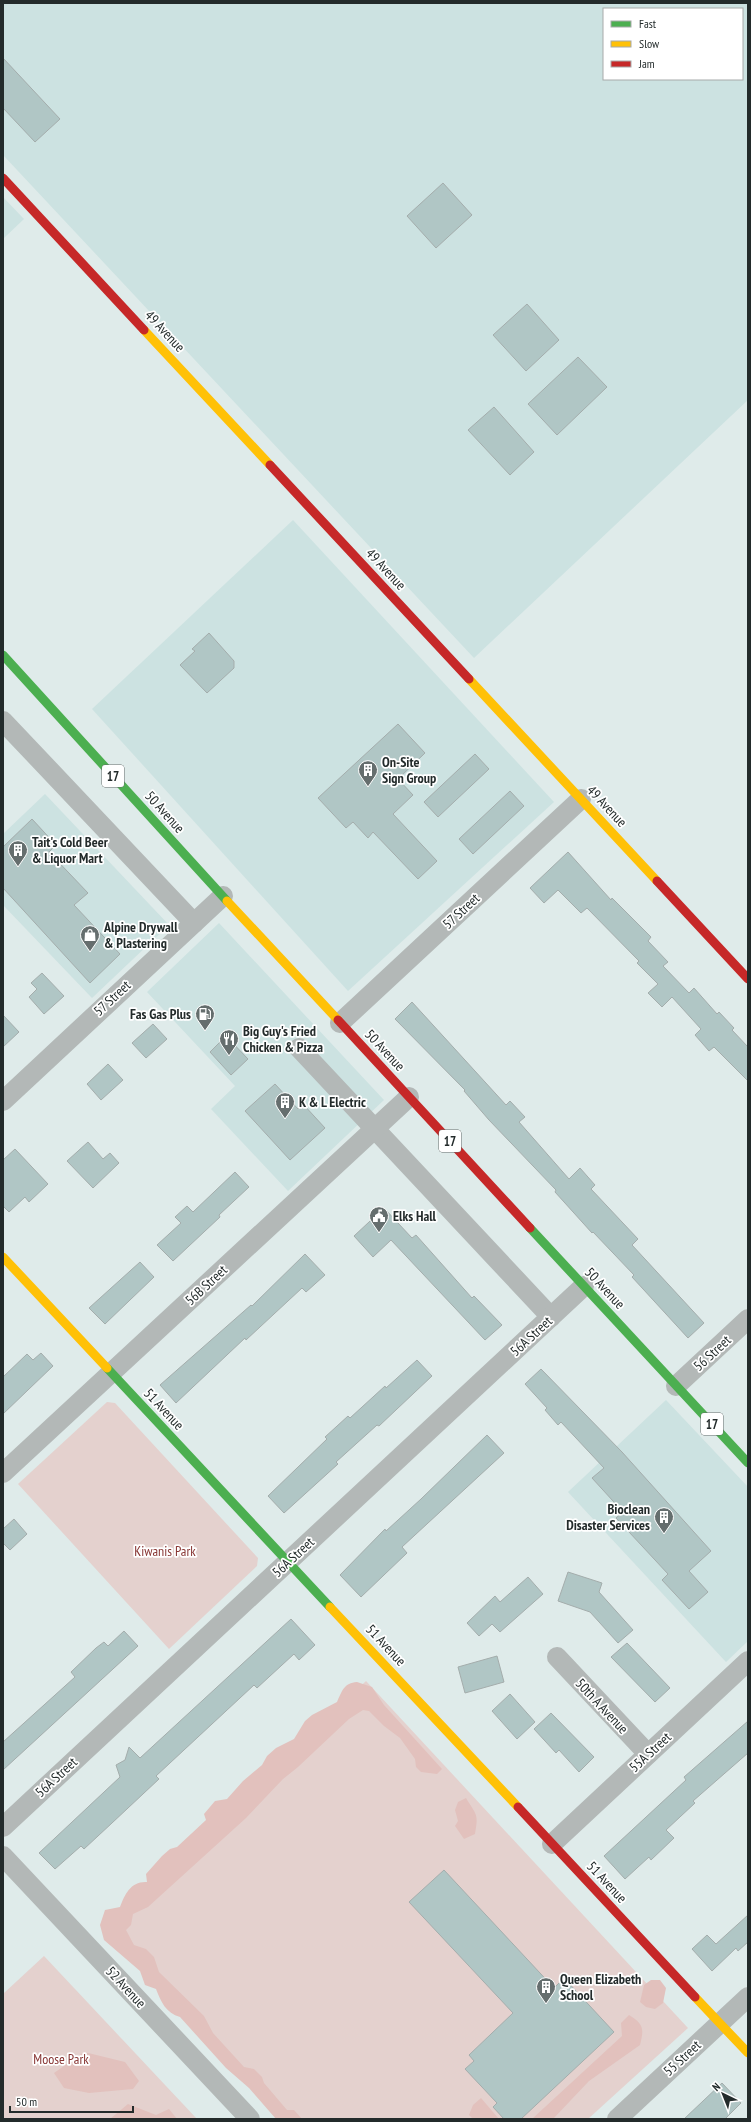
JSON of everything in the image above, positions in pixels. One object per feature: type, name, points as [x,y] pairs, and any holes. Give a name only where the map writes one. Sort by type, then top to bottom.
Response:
[{"type":"street","name":"49 Avenue","points":[[3,178],[748,979]]},
{"type":"street","name":"50 Avenue","points":[[3,655],[340,1023],[748,1463]]},
{"type":"street","points":[[3,721],[194,923]]},
{"type":"street","name":"57 Street","points":[[340,1023],[581,799]]},
{"type":"street","name":"57 Street","points":[[3,1101],[223,896]]},
{"type":"street","points":[[299,1048],[551,1317]]},
{"type":"street","name":"56B Street","points":[[3,1473],[409,1097]]},
{"type":"street","name":"51 Avenue","points":[[3,1257],[748,2053]]},
{"type":"street","name":"56A Street","points":[[3,1827],[584,1286]]},
{"type":"street","name":"56 Street","points":[[676,1386],[748,1319]]},
{"type":"street","name":"50th A Avenue","points":[[557,1657],[648,1754]]},
{"type":"street","name":"55A Street","points":[[552,1844],[748,1661]]},
{"type":"street","name":"52 Avenue","points":[[3,1856],[250,2119]]},
{"type":"street","name":"55 Street","points":[[617,2119],[748,1997]]},
{"type":"shaded area","points":[[3,3],[748,3],[748,400],[474,658],[3,155]]},
{"type":"shaded area","points":[[3,197],[24,219],[3,239]]},
{"type":"shaded area","points":[[293,520],[554,802],[348,991],[92,709]]},
{"type":"shaded area","points":[[45,794],[169,925],[92,998],[3,905],[3,834]]},
{"type":"shaded area","points":[[219,923],[384,1100],[288,1191],[211,1109],[235,1086],[147,992]]},
{"type":"shaded area","points":[[666,1400],[748,1487],[748,1641],[726,1662],[568,1492]]},
{"type":"shaded area","points":[[357,1682],[372,1687],[384,1705],[442,1769],[437,1774],[421,1772],[416,1767],[415,1759],[400,1738],[384,1726],[369,1711],[363,1710],[349,1719],[298,1767],[283,1779],[246,1818],[148,1907],[133,1914],[131,1925],[126,1930],[134,1945],[146,1949],[154,1957],[159,1972],[204,2016],[213,2033],[244,2067],[254,2069],[262,2077],[264,2083],[287,2110],[294,2110],[302,2119],[276,2119],[249,2088],[226,2068],[180,2017],[168,2010],[162,2003],[156,1989],[145,1985],[140,1971],[104,1940],[100,1925],[105,1910],[120,1907],[129,1889],[141,1882],[147,1882],[146,1874],[162,1856],[170,1849],[177,1847],[206,1820],[204,1814],[215,1801],[227,1799],[243,1781],[262,1765],[267,1756],[276,1748],[294,1739],[305,1721],[312,1715],[337,1702],[346,1686]]},
{"type":"shaded area","points":[[466,1798],[476,1814],[477,1822],[475,1834],[464,1839],[455,1826],[458,1821],[455,1810],[458,1802]]},
{"type":"shaded area","points":[[651,1980],[660,1980],[666,1988],[663,2003],[655,2009],[646,2007],[640,2002],[644,1985]]},
{"type":"shaded area","points":[[629,2015],[638,2021],[642,2027],[640,2045],[589,2081],[553,2119],[532,2119],[622,2036],[621,2023]]},
{"type":"shaded area","points":[[84,2052],[125,2062],[139,2081],[133,2089],[89,2093],[64,2088],[54,2073]]},
{"type":"shaded area","points":[[481,2098],[499,2119],[473,2119],[469,2115],[473,2105]]},
{"type":"shaded area","points":[[128,2104],[156,2115],[169,2109],[177,2119],[110,2119]]},
{"type":"green space","name":"Kiwanis Park","points":[[107,1402],[115,1403],[258,1558],[257,1566],[169,1649],[18,1484]]},
{"type":"green space","points":[[366,1681],[688,2028],[588,2119],[284,2119],[107,1924]]},
{"type":"green space","name":"Moose Park","points":[[44,1956],[197,2119],[3,2119],[3,1994]]},
{"type":"building","points":[[3,58],[60,119],[35,142],[3,108]]},
{"type":"building","points":[[443,183],[472,215],[436,248],[407,216]]},
{"type":"building","points":[[527,304],[559,340],[526,371],[493,335]]},
{"type":"building","points":[[578,357],[607,387],[557,435],[528,404]]},
{"type":"building","points":[[494,407],[534,452],[510,475],[468,430]]},
{"type":"building","points":[[209,633],[234,661],[234,668],[207,693],[180,665],[195,651],[192,649]]},
{"type":"building","name":"On-Site Sign Group","points":[[398,724],[425,753],[398,779],[413,795],[393,814],[437,861],[418,879],[373,832],[368,838],[353,822],[346,828],[318,798]]},
{"type":"building","points":[[475,754],[489,769],[438,817],[424,802]]},
{"type":"building","points":[[510,791],[524,806],[473,854],[459,839]]},
{"type":"building","points":[[32,819],[56,845],[49,852],[88,893],[74,905],[120,954],[90,983],[3,888],[3,847]]},
{"type":"building","points":[[568,852],[611,900],[612,898],[651,937],[648,941],[668,962],[663,966],[689,993],[694,988],[717,1014],[719,1012],[734,1028],[732,1030],[748,1047],[748,1081],[714,1047],[709,1051],[695,1035],[701,1029],[672,997],[662,1007],[648,993],[658,984],[637,963],[639,961],[587,908],[581,913],[558,890],[544,903],[530,888]]},
{"type":"building","points":[[42,973],[64,996],[44,1014],[29,997],[37,989],[31,983]]},
{"type":"building","points":[[412,1002],[506,1105],[510,1101],[525,1117],[519,1122],[569,1179],[580,1168],[595,1185],[591,1189],[638,1239],[632,1245],[704,1323],[688,1338],[632,1277],[634,1275],[593,1232],[592,1233],[555,1192],[556,1190],[489,1120],[464,1091],[465,1090],[395,1019]]},
{"type":"building","points":[[3,1015],[19,1032],[3,1047]]},
{"type":"building","points":[[153,1024],[167,1039],[146,1058],[132,1043]]},
{"type":"building","name":"Big Guy's Fried Chicken & Pizza","points":[[226,1036],[248,1059],[231,1075],[210,1052]]},
{"type":"building","points":[[108,1064],[123,1080],[101,1100],[87,1084]]},
{"type":"building","name":"K & L Electric","points":[[275,1084],[298,1109],[303,1104],[325,1128],[290,1160],[245,1111]]},
{"type":"building","points":[[88,1142],[103,1159],[110,1153],[119,1163],[93,1188],[67,1161]]},
{"type":"building","points":[[15,1149],[48,1184],[29,1202],[25,1197],[9,1212],[3,1206],[3,1160]]},
{"type":"building","points":[[235,1172],[249,1187],[219,1215],[220,1217],[173,1261],[157,1245],[181,1223],[175,1217],[187,1206],[193,1212]]},
{"type":"building","points":[[384,1208],[412,1238],[416,1235],[472,1298],[474,1296],[502,1325],[485,1340],[391,1240],[373,1257],[354,1236]]},
{"type":"building","points":[[305,1254],[325,1275],[306,1292],[302,1288],[246,1340],[245,1338],[176,1403],[160,1385],[251,1305],[252,1306]]},
{"type":"building","points":[[140,1262],[154,1277],[105,1324],[89,1308]]},
{"type":"building","points":[[41,1353],[53,1366],[3,1414],[3,1377],[27,1354],[33,1360]]},
{"type":"building","points":[[417,1360],[432,1376],[379,1426],[377,1425],[336,1462],[338,1464],[284,1513],[268,1496],[327,1439],[325,1437],[348,1416],[350,1418],[385,1386],[386,1388]]},
{"type":"building","points":[[541,1369],[622,1452],[711,1551],[689,1571],[708,1592],[689,1609],[662,1580],[668,1574],[616,1518],[623,1512],[592,1478],[604,1468],[561,1422],[558,1425],[545,1410],[547,1408],[525,1384]]},
{"type":"building","points":[[487,1435],[504,1453],[402,1547],[407,1553],[361,1597],[340,1575],[385,1529],[386,1531],[421,1499]]},
{"type":"building","points":[[14,1519],[27,1534],[10,1550],[3,1543],[3,1529]]},
{"type":"building","points":[[568,1572],[602,1583],[599,1592],[633,1630],[618,1643],[590,1612],[558,1601]]},
{"type":"building","points":[[528,1577],[543,1594],[500,1632],[492,1624],[479,1636],[467,1623],[495,1596],[500,1602]]},
{"type":"building","points":[[291,1619],[315,1645],[299,1660],[294,1654],[257,1688],[254,1685],[156,1776],[159,1779],[84,1849],[81,1846],[55,1869],[39,1853],[120,1777],[116,1765],[125,1760],[129,1747],[140,1758]]},
{"type":"building","points":[[124,1631],[138,1646],[3,1770],[3,1742],[75,1677],[71,1672],[96,1648],[104,1642],[108,1646]]},
{"type":"building","points":[[627,1643],[670,1688],[655,1702],[611,1657]]},
{"type":"building","points":[[497,1656],[504,1682],[465,1693],[458,1667]]},
{"type":"building","points":[[510,1694],[535,1722],[517,1739],[492,1711]]},
{"type":"building","points":[[551,1713],[594,1757],[579,1772],[559,1750],[556,1753],[534,1729]]},
{"type":"building","points":[[748,1721],[748,1753],[693,1801],[695,1803],[666,1830],[674,1838],[651,1860],[649,1857],[625,1879],[604,1856],[686,1780],[684,1777]]},
{"type":"building","name":"Queen Elizabeth School","points":[[444,1870],[554,1988],[564,1978],[614,2032],[521,2119],[504,2119],[493,2107],[497,2103],[465,2069],[474,2061],[469,2055],[513,2013],[409,1902]]},
{"type":"building","points":[[748,1915],[748,1942],[738,1951],[736,1948],[712,1971],[692,1949],[707,1935],[716,1944]]},
{"type":"building","points":[[722,2083],[741,2103],[725,2119],[684,2119]]},
{"type":"traffic: fast","points":[[3,655],[227,901]]},
{"type":"traffic: fast","points":[[530,1228],[748,1463]]},
{"type":"traffic: fast","points":[[107,1368],[330,1607]]},
{"type":"traffic: slow","points":[[144,330],[270,465]]},
{"type":"traffic: slow","points":[[469,679],[657,881]]},
{"type":"traffic: slow","points":[[227,901],[338,1020]]},
{"type":"traffic: slow","points":[[3,1257],[107,1368]]},
{"type":"traffic: slow","points":[[330,1607],[518,1807]]},
{"type":"traffic: slow","points":[[695,1997],[748,2053]]},
{"type":"traffic: jam","points":[[3,178],[144,330]]},
{"type":"traffic: jam","points":[[270,465],[469,679]]},
{"type":"traffic: jam","points":[[657,881],[748,979]]},
{"type":"traffic: jam","points":[[338,1020],[530,1228]]},
{"type":"traffic: jam","points":[[518,1807],[695,1997]]},
{"type":"place","name":"On-Site Sign Group","points":[[368,787]]},
{"type":"place","name":"Tait's Cold Beer & Liquor Mart","points":[[18,867]]},
{"type":"place","name":"Alpine Drywall & Plastering","points":[[90,952]]},
{"type":"place","name":"Fas Gas Plus","points":[[205,1031]]},
{"type":"place","name":"Big Guy's Fried Chicken & Pizza","points":[[229,1056]]},
{"type":"place","name":"K & L Electric","points":[[285,1119]]},
{"type":"place","name":"Elks Hall","points":[[379,1233]]},
{"type":"place","name":"Bioclean Disaster Services","points":[[664,1534]]},
{"type":"place","name":"Queen Elizabeth School","points":[[546,2004]]}]
